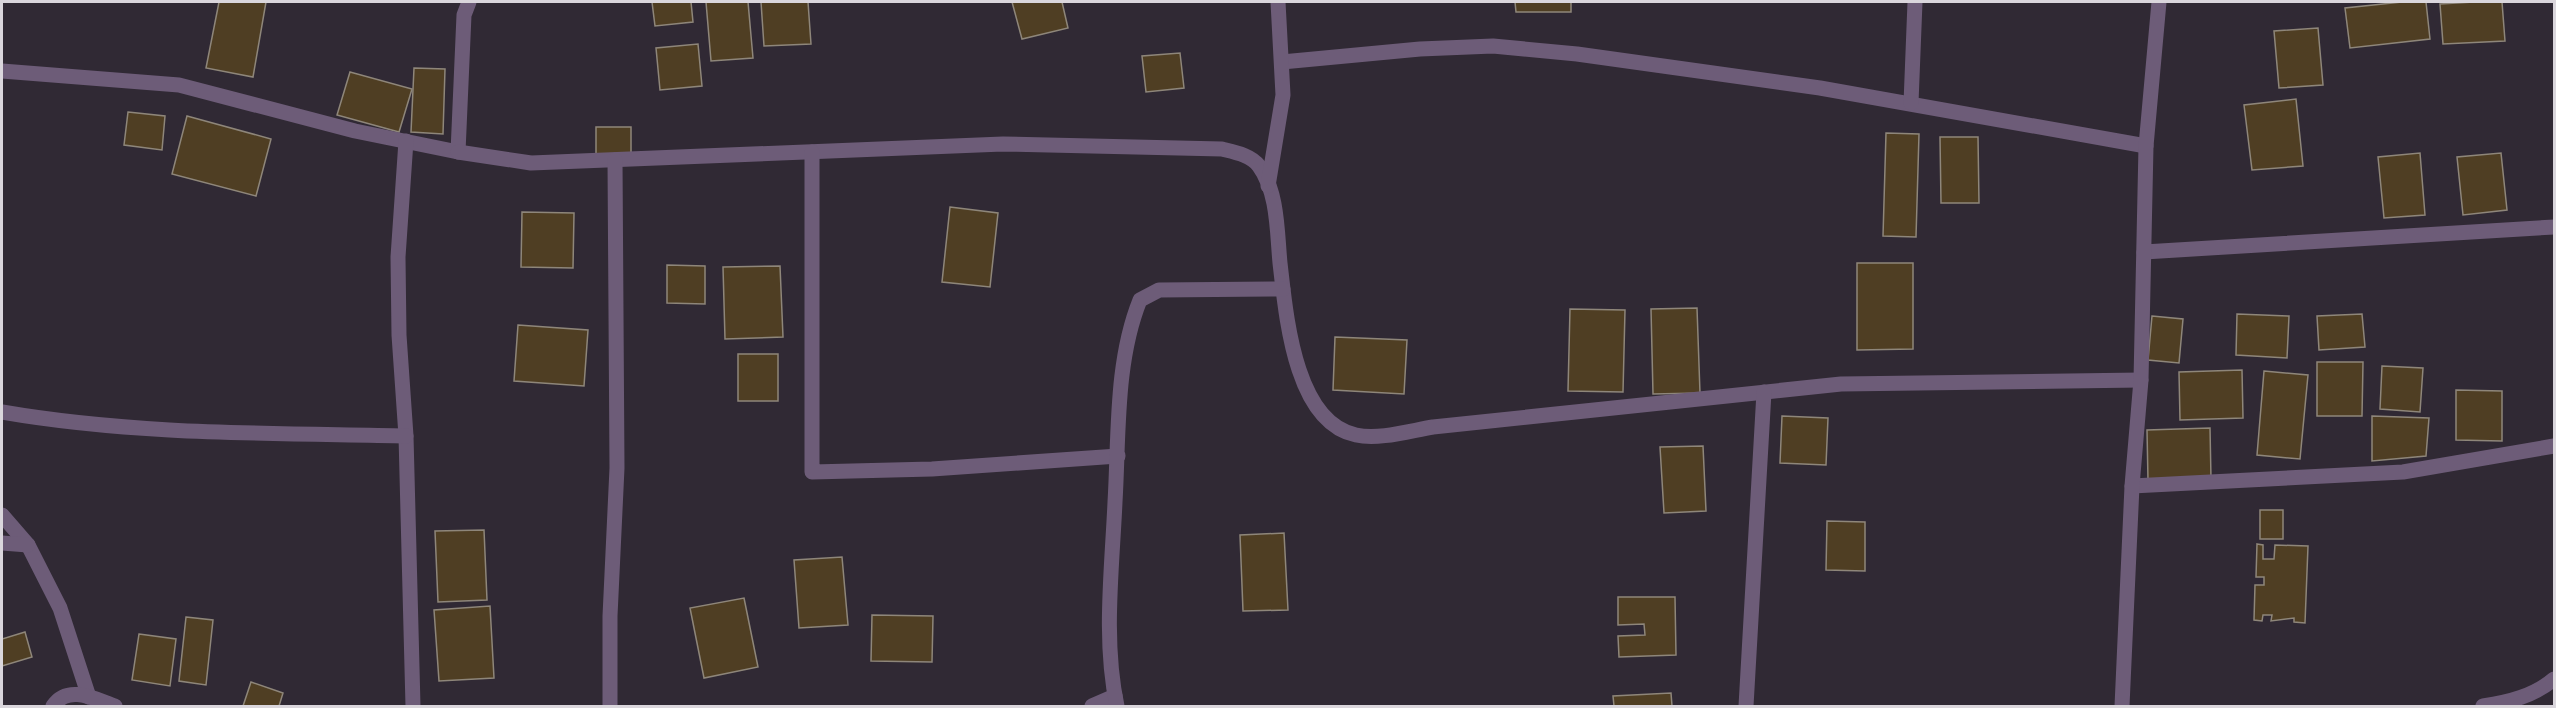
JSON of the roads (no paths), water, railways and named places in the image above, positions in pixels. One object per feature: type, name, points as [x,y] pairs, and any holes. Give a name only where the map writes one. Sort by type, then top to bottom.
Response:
[{"type":"street","points":[[458,152],[464,15],[469,2]]},
{"type":"street","points":[[1268,186],[1282,95],[1278,2]]},
{"type":"street","points":[[1911,103],[1915,2]]},
{"type":"street","points":[[2122,706],[2132,486],[2141,380],[2146,146],[2159,2]]},
{"type":"street","points":[[1282,62],[1420,49],[1493,46],[1577,54],[1911,103],[2146,146]]},
{"type":"street","points":[[2,71],[179,85],[355,131],[458,152],[531,163],[1003,144],[1222,149],[1239,153],[1258,164],[1268,186],[1276,219],[1283,290],[1302,381],[1311,401],[1329,424],[1356,435],[1377,435],[1841,384],[2141,380]]},
{"type":"street","points":[[406,141],[398,257],[399,335],[406,436],[413,706]]},
{"type":"street","points":[[812,152],[812,472],[932,469],[1118,456]]},
{"type":"street","points":[[610,706],[610,616],[617,468],[615,160]]},
{"type":"street","points":[[2144,252],[2554,226]]},
{"type":"street","points":[[1092,706],[1116,701],[1110,660],[1118,456],[1128,329],[1140,300],[1159,290],[1283,290]]},
{"type":"street","points":[[1746,706],[1764,392]]},
{"type":"street","points":[[2,412],[60,422],[219,432],[406,436]]},
{"type":"street","points":[[2132,486],[2403,472],[2554,446]]},
{"type":"street","points":[[2,515],[28,545],[60,608],[89,697]]},
{"type":"street","points":[[2,543],[28,545]]},
{"type":"street","points":[[2483,706],[2511,702],[2544,688],[2554,679]]},
{"type":"street","points":[[53,706],[57,700],[71,694],[89,697],[115,706]]}]
